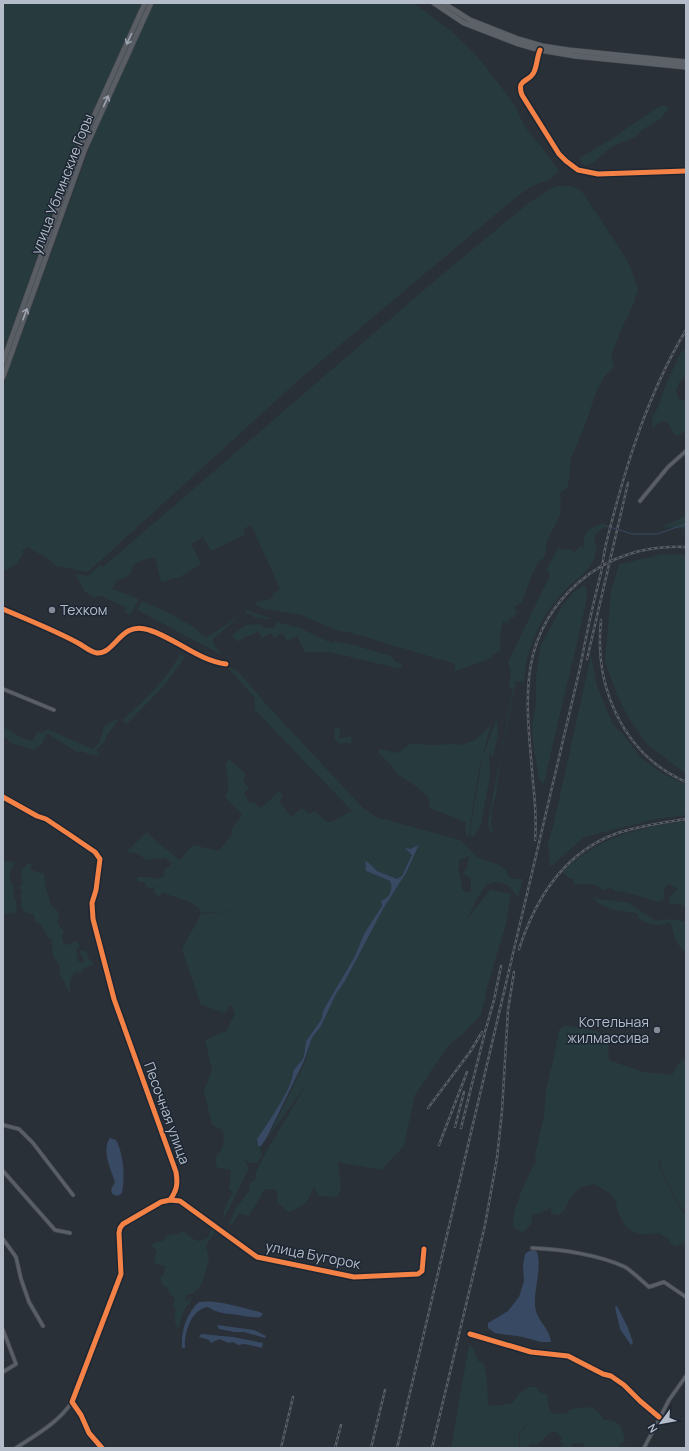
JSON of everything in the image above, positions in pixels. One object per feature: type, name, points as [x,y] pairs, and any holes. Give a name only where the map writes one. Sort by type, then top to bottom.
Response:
[{"type":"main road","name":"улица Ублинские Горы","points":[[3,362],[80,147],[145,3]]},
{"type":"main road","name":"улица Ублинские Горы","points":[[3,377],[86,149],[151,3]]},
{"type":"main road","points":[[434,3],[464,23],[516,44],[576,56],[686,67]]},
{"type":"main road","points":[[443,3],[470,20],[541,48],[686,62]]},
{"type":"street","points":[[541,48],[534,72],[520,85],[520,89],[522,95],[560,154],[569,164],[578,170],[598,174],[686,171]]},
{"type":"street","points":[[640,501],[668,468],[686,451]]},
{"type":"street","points":[[3,609],[72,640],[96,653],[102,652],[109,648],[124,633],[137,628],[148,630],[220,664],[226,664]]},
{"type":"street","points":[[3,689],[54,710]]},
{"type":"street","name":"Песочная улица","points":[[3,797],[37,816],[46,819],[95,852],[100,859],[96,890],[92,903],[93,919],[116,1006],[176,1172],[178,1182],[176,1191],[170,1200]]},
{"type":"street","points":[[3,1125],[19,1129],[33,1143],[73,1194]]},
{"type":"street","points":[[3,1171],[56,1230],[70,1233]]},
{"type":"street","points":[[16,1448],[58,1420],[72,1402],[120,1274],[120,1228],[123,1224],[161,1202],[170,1200]]},
{"type":"street","name":"улица Бугорок","points":[[170,1200],[180,1201],[257,1257],[354,1277],[418,1274],[422,1271],[424,1249]]},
{"type":"street","points":[[3,1239],[16,1257],[21,1280],[29,1302],[44,1326]]},
{"type":"street","points":[[532,1248],[549,1249],[607,1260],[626,1268],[649,1287],[664,1282],[686,1297]]},
{"type":"street","points":[[3,1330],[16,1364],[3,1372]]},
{"type":"street","points":[[470,1334],[531,1352],[568,1356],[611,1376],[624,1385],[659,1417]]},
{"type":"street","points":[[644,1448],[659,1417],[686,1376]]},
{"type":"street","points":[[72,1402],[81,1415],[89,1433],[102,1448]]},
{"type":"green space","points":[[3,3],[142,3],[86,126],[57,201],[3,353]]},
{"type":"green space","points":[[154,3],[414,3],[452,32],[477,56],[515,106],[525,127],[559,171],[550,179],[530,187],[515,198],[302,377],[88,572],[56,566],[50,560],[27,547],[21,552],[24,552],[17,563],[8,570],[3,569],[3,386],[93,138]]},
{"type":"green space","points":[[662,105],[668,107],[668,110],[660,119],[642,130],[635,137],[613,146],[593,163],[584,166],[579,158],[614,138]]},
{"type":"green space","points":[[559,186],[571,186],[581,190],[622,252],[630,266],[638,288],[634,303],[611,356],[614,367],[604,377],[597,390],[584,428],[571,458],[568,487],[560,493],[560,515],[546,543],[546,552],[543,559],[540,560],[532,574],[522,603],[513,608],[517,612],[515,614],[516,616],[509,619],[507,624],[503,621],[500,635],[500,651],[491,656],[492,658],[455,671],[455,664],[352,633],[338,631],[301,615],[264,609],[255,603],[273,598],[272,594],[280,589],[251,525],[243,529],[245,535],[211,551],[203,537],[191,544],[201,564],[180,577],[161,582],[155,557],[140,561],[132,567],[131,573],[125,578],[117,580],[112,589],[139,599],[130,615],[124,612],[127,608],[101,596],[95,597],[85,592],[75,574],[88,576],[101,564],[103,567],[439,277],[530,202],[549,189]]},
{"type":"green space","points":[[686,350],[686,375],[680,381],[676,391],[679,399],[686,401],[686,431],[676,436],[670,425],[663,421],[657,424],[653,429],[652,424],[653,417],[666,384],[680,354],[682,351]]},
{"type":"green space","points":[[686,516],[686,529],[661,527]]},
{"type":"green space","points":[[605,523],[607,526],[594,536],[597,553],[595,553],[592,563],[585,572],[567,588],[550,608],[532,643],[525,669],[524,682],[516,681],[492,809],[491,823],[493,832],[490,834],[488,823],[513,690],[509,688],[511,671],[508,662],[550,575],[547,569],[558,548],[573,550],[575,553],[577,549],[582,546],[584,550],[584,538],[587,531]]},
{"type":"green space","points":[[664,554],[686,555],[686,774],[647,744],[629,719],[617,695],[605,661],[611,592],[619,564]]},
{"type":"green space","points":[[582,586],[586,586],[587,598],[544,784],[539,779],[533,743],[532,724],[536,706],[536,677],[540,647],[562,606],[574,592]]},
{"type":"green space","points":[[142,601],[173,615],[207,637],[241,615],[213,639],[214,645],[221,653],[220,654],[137,610]]},
{"type":"green space","points":[[246,609],[256,614],[271,618],[266,619],[253,617],[252,614],[247,614]]},
{"type":"green space","points":[[277,622],[300,628],[327,641],[334,643],[335,640],[339,643],[347,643],[391,656],[396,662],[402,664],[401,667],[397,668],[329,652],[305,652],[297,636],[287,641],[283,633],[274,638],[271,633],[262,638],[258,631],[237,642],[232,635],[246,625],[261,624],[261,627],[274,628]]},
{"type":"green space","points":[[180,654],[185,657],[164,686],[127,724],[121,719],[124,719],[155,689],[168,673]]},
{"type":"green space","points":[[591,655],[597,686],[613,725],[623,734],[640,757],[662,773],[686,785],[686,815],[656,819],[584,837],[550,866],[548,843],[554,823]]},
{"type":"green space","points":[[232,667],[235,671],[237,670],[267,705],[362,807],[376,817],[460,840],[477,857],[497,864],[506,870],[507,875],[512,879],[523,879],[518,897],[508,885],[496,882],[486,885],[467,919],[490,890],[511,894],[506,924],[488,984],[481,1015],[447,1047],[415,1095],[404,1146],[381,1170],[338,1162],[341,1189],[337,1197],[319,1196],[314,1187],[305,1203],[288,1212],[278,1203],[276,1189],[265,1189],[249,1216],[239,1213],[232,1225],[229,1224],[236,1208],[249,1191],[250,1183],[256,1179],[256,1172],[266,1152],[306,1085],[262,1146],[268,1137],[305,1062],[312,1038],[321,1026],[336,994],[345,981],[383,909],[406,873],[419,846],[410,849],[404,847],[413,855],[402,876],[397,879],[377,871],[366,861],[366,871],[390,881],[392,883],[391,891],[386,898],[381,901],[382,906],[364,934],[355,956],[324,1009],[321,1020],[306,1040],[304,1056],[293,1071],[290,1082],[280,1104],[259,1135],[257,1144],[260,1147],[262,1155],[257,1163],[249,1163],[244,1159],[249,1168],[223,1220],[224,1211],[233,1191],[229,1190],[231,1170],[217,1168],[215,1157],[221,1151],[224,1138],[223,1130],[212,1125],[204,1091],[212,1070],[205,1040],[226,1031],[235,1014],[231,1005],[225,1013],[201,1005],[182,949],[201,914],[234,911],[200,913],[199,908],[188,901],[166,894],[165,892],[157,898],[153,891],[157,886],[151,889],[146,886],[145,882],[138,882],[137,877],[150,877],[154,879],[165,876],[164,871],[166,868],[171,866],[171,863],[165,858],[147,860],[136,853],[126,852],[147,832],[180,860],[193,845],[219,851],[232,834],[232,828],[242,814],[225,797],[229,788],[226,765],[229,759],[246,774],[243,781],[249,788],[244,794],[250,803],[254,803],[261,808],[279,791],[283,796],[280,802],[291,817],[302,808],[309,814],[315,811],[327,822],[330,822],[352,811],[255,710],[255,698],[228,668]],"holes":[[[469,856],[467,867],[463,874],[471,878],[471,892],[465,892],[462,889],[458,870],[460,864],[458,861]]]},
{"type":"green space","points":[[119,719],[105,738],[106,740],[96,750],[100,754],[97,755],[80,751],[78,753],[47,733],[41,745],[33,751],[31,749],[10,743],[3,737],[3,727],[26,740],[32,741],[37,732],[42,733],[48,729],[92,749],[99,743],[104,727]]},
{"type":"green space","points":[[496,721],[498,735],[493,757],[489,753],[490,775],[481,825],[474,836],[470,836],[483,755]]},
{"type":"green space","points":[[491,725],[477,780],[469,836],[466,834],[466,822],[430,808],[428,797],[417,787],[396,773],[391,765],[378,752],[379,749],[399,753],[408,745],[414,743],[431,745],[461,745],[475,740]]},
{"type":"green space","points":[[335,728],[340,728],[339,738],[352,737],[351,742],[348,744],[347,742],[340,744],[336,741],[334,737]]},
{"type":"green space","points":[[686,821],[686,907],[679,904],[670,904],[669,899],[671,895],[678,889],[668,884],[664,889],[664,899],[658,902],[625,892],[616,891],[611,888],[604,890],[592,884],[574,885],[573,878],[570,879],[562,872],[576,860],[605,842],[635,831]]},
{"type":"green space","points":[[3,861],[15,863],[11,870],[10,876],[15,889],[13,893],[17,911],[7,913],[3,916]]},
{"type":"green space","points":[[29,863],[32,865],[30,868],[31,870],[44,874],[51,906],[59,913],[57,923],[64,931],[62,938],[64,944],[67,945],[76,941],[80,946],[76,950],[78,961],[82,963],[84,962],[79,951],[84,951],[87,952],[88,957],[94,965],[84,968],[80,975],[78,971],[74,973],[70,982],[71,997],[60,973],[60,967],[53,955],[52,939],[48,937],[40,924],[35,922],[34,914],[26,912],[21,907],[22,901],[20,897],[22,891],[19,888],[23,884],[21,872]]},
{"type":"green space","points":[[593,898],[629,903],[656,921],[672,919],[686,922],[686,952],[677,943],[670,922],[658,925],[650,924],[639,919],[637,913],[620,911],[602,905]]},
{"type":"green space","points":[[565,1025],[597,1031],[608,1040],[609,1060],[643,1072],[672,1075],[681,1060],[686,1058],[686,1184],[683,1184],[686,1186],[686,1212],[679,1205],[660,1167],[662,1155],[659,1167],[678,1205],[686,1215],[686,1242],[674,1247],[667,1238],[659,1233],[645,1234],[633,1231],[624,1224],[617,1209],[616,1202],[610,1194],[594,1184],[580,1188],[571,1197],[565,1209],[559,1215],[551,1213],[551,1208],[532,1215],[531,1224],[523,1232],[515,1229],[513,1224],[514,1214],[525,1182],[536,1162],[535,1155],[544,1116],[546,1090],[559,1030]]},
{"type":"green space","points":[[214,1228],[216,1230],[206,1246],[209,1259],[202,1284],[194,1293],[186,1295],[185,1301],[192,1298],[184,1310],[178,1329],[175,1320],[176,1311],[173,1305],[175,1299],[171,1296],[167,1287],[163,1286],[160,1277],[164,1275],[165,1266],[154,1263],[157,1251],[151,1245],[163,1241],[167,1236],[177,1234],[179,1237],[178,1234],[183,1231],[193,1239],[199,1241],[208,1238],[210,1231]]},
{"type":"green space","points":[[469,1345],[472,1346],[478,1361],[483,1363],[485,1368],[489,1406],[511,1404],[525,1389],[536,1387],[539,1392],[547,1394],[548,1405],[552,1414],[566,1413],[571,1409],[591,1407],[598,1412],[604,1420],[617,1422],[623,1431],[625,1440],[617,1448],[586,1448],[582,1443],[572,1444],[570,1447],[564,1447],[560,1441],[562,1439],[559,1434],[553,1432],[537,1445],[531,1444],[527,1448],[520,1447],[520,1434],[526,1425],[534,1419],[525,1425],[519,1434],[519,1448],[451,1448]]},
{"type":"water","points":[[419,845],[406,873],[383,909],[345,981],[336,994],[321,1026],[312,1038],[304,1061],[267,1137],[261,1146],[258,1146],[257,1139],[279,1106],[289,1086],[293,1071],[304,1056],[306,1041],[321,1020],[324,1009],[355,956],[364,934],[382,906],[381,901],[390,893],[390,881],[366,871],[365,862],[368,862],[377,871],[397,879],[402,876],[412,855],[404,847],[410,849]]},
{"type":"water","points":[[110,1138],[116,1140],[119,1146],[124,1173],[122,1193],[118,1196],[112,1194],[111,1192],[115,1182],[109,1166],[106,1148]]},
{"type":"water","points":[[534,1250],[537,1252],[539,1267],[535,1308],[539,1318],[549,1334],[551,1342],[541,1342],[523,1337],[495,1333],[488,1328],[488,1323],[508,1311],[519,1297],[524,1281],[523,1265],[525,1254]]},
{"type":"water","points":[[206,1301],[238,1306],[263,1314],[260,1317],[251,1317],[222,1313],[208,1307],[202,1309],[193,1317],[187,1329],[185,1348],[182,1348],[182,1335],[185,1323],[194,1307],[199,1302]]},
{"type":"water","points":[[617,1306],[628,1328],[633,1343],[631,1345],[620,1329],[615,1307]]},
{"type":"water","points":[[217,1325],[254,1330],[266,1336],[265,1338],[244,1332],[219,1329]]},
{"type":"water","points":[[201,1334],[233,1337],[263,1343],[262,1348],[245,1344],[238,1345],[233,1342],[229,1343],[219,1339],[211,1343],[209,1340],[199,1337]]},
{"type":"waterway","points":[[607,526],[632,534],[657,534],[686,524]]},
{"type":"railway","points":[[397,1448],[580,668],[614,513],[621,486],[649,406],[672,355],[686,330]]},
{"type":"railway","points":[[587,659],[628,483]]},
{"type":"railway","points":[[535,840],[536,811],[529,727],[529,674],[534,650],[544,626],[558,604],[579,582],[603,565],[643,550],[686,547]]},
{"type":"railway","points":[[601,620],[600,645],[602,669],[608,693],[617,715],[629,736],[645,754],[664,770],[686,782]]},
{"type":"railway","points":[[519,949],[543,896],[566,866],[581,853],[597,842],[623,831],[686,819]]},
{"type":"railway","points":[[461,1128],[494,1000],[501,966]]},
{"type":"railway","points":[[432,1448],[485,1225],[497,1158],[502,1111],[508,1010],[514,972]]},
{"type":"railway","points":[[428,1108],[470,1052],[482,1032]]},
{"type":"railway","points":[[439,1145],[467,1072]]},
{"type":"railway","points":[[455,1127],[464,1092]]},
{"type":"railway","points":[[371,1448],[385,1390]]},
{"type":"railway","points":[[281,1448],[293,1397]]},
{"type":"railway","points":[[335,1448],[341,1425]]},
{"type":"cycle path","points":[[540,50],[534,72],[522,83],[522,95],[559,154],[566,161],[578,170],[598,174],[686,171]]},
{"type":"cycle path","points":[[3,609],[60,634],[97,653],[104,652],[125,633],[139,628],[149,630],[168,638],[206,659],[226,664]]},
{"type":"cycle path","points":[[3,797],[37,816],[46,819],[95,852],[100,859],[96,890],[92,903],[93,919],[114,999],[176,1172],[176,1187],[170,1200]]},
{"type":"cycle path","points":[[102,1448],[89,1433],[81,1415],[72,1402],[121,1274],[119,1233],[123,1224],[161,1202],[170,1200],[180,1201],[257,1257],[354,1277],[418,1274],[422,1271],[424,1249]]},
{"type":"cycle path","points":[[470,1334],[531,1352],[568,1356],[603,1374],[611,1376],[624,1385],[659,1417]]},
{"type":"place","name":"Техком","points":[[52,610]]},
{"type":"place","name":"Котельная жилмассива","points":[[657,1030]]}]
